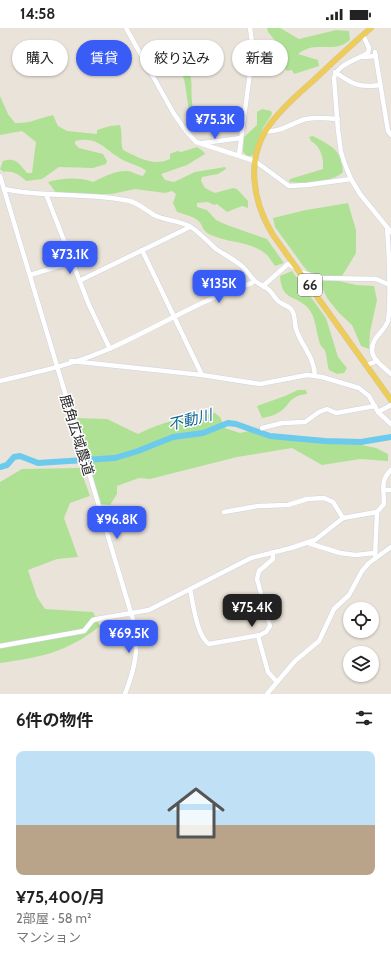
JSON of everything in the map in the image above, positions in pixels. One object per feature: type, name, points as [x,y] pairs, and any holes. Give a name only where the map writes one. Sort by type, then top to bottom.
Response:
[{"type":"main road","name":"66","points":[[371,28],[286,106],[270,124],[255,160],[254,185],[261,213],[273,235],[368,365],[391,400]]},
{"type":"street","points":[[126,28],[180,123],[190,135],[201,144],[255,160],[289,186],[351,179]]},
{"type":"street","points":[[239,155],[253,50],[250,28]]},
{"type":"street","points":[[363,35],[370,50],[339,68],[335,72],[334,84],[341,152],[351,179],[389,230],[390,306],[388,322],[376,337],[372,350],[377,361],[391,374]]},
{"type":"street","points":[[362,56],[375,54],[388,131],[391,135]]},
{"type":"street","points":[[335,72],[357,86],[363,87],[380,85]]},
{"type":"street","points":[[266,131],[273,131],[306,119],[319,117],[338,119]]},
{"type":"street","points":[[201,144],[241,138]]},
{"type":"street","name":"鹿角広域農道","points":[[0,176],[137,641],[137,649],[125,694]]},
{"type":"street","points":[[4,189],[18,193],[64,196],[89,195],[132,202],[165,220],[177,221],[190,227],[217,249],[242,266],[252,275],[254,280],[272,292],[276,300],[290,308],[295,316],[295,327],[314,366],[315,376]]},
{"type":"street","points":[[46,194],[81,280],[89,305],[110,349]]},
{"type":"street","points":[[81,280],[190,227]]},
{"type":"street","points":[[142,250],[202,376]]},
{"type":"street","points":[[30,275],[73,262]]},
{"type":"street","points":[[263,286],[288,264],[301,272],[320,278],[376,279],[390,288]]},
{"type":"street","points":[[0,381],[57,367],[110,349],[228,291],[252,283],[254,280]]},
{"type":"street","points":[[368,365],[377,361]]},
{"type":"street","points":[[71,362],[202,376],[260,384],[307,375],[315,376],[340,381],[359,388],[369,396],[378,412],[391,424]]},
{"type":"street","points":[[378,412],[391,405]]},
{"type":"street","points":[[262,428],[282,423],[305,422],[326,409],[336,413],[375,406]]},
{"type":"street","points":[[375,555],[378,512],[384,504],[383,481],[385,475],[391,470]]},
{"type":"street","points":[[384,490],[391,490]]},
{"type":"street","points":[[224,512],[258,506],[288,505],[307,499],[324,498],[333,502],[343,518]]},
{"type":"street","points":[[0,646],[84,631],[93,620],[149,610],[252,558],[308,543],[343,518],[378,512]]},
{"type":"street","points":[[308,543],[340,553],[375,555]]},
{"type":"street","points":[[267,694],[295,661],[319,640],[334,609],[349,595],[362,571],[375,555],[391,547]]},
{"type":"street","points":[[190,589],[200,634],[205,642],[209,644],[258,636],[266,632],[270,626],[257,579],[259,571],[272,559],[273,552]]},
{"type":"street","points":[[258,636],[268,672],[277,682]]},
{"type":"green space","points":[[267,28],[280,28],[299,39],[336,30],[349,31],[350,40],[337,46],[311,48],[298,54],[318,60],[319,66],[294,74],[292,70],[288,71],[288,40],[275,40],[268,32]]},
{"type":"green space","points":[[183,76],[191,76],[192,101],[195,112],[200,119],[216,130],[210,132],[198,128],[194,122],[189,109]]},
{"type":"green space","points":[[0,96],[8,114],[15,123],[30,122],[53,115],[58,126],[67,131],[97,134],[97,130],[120,125],[123,150],[152,162],[170,159],[170,154],[197,147],[205,154],[187,165],[161,174],[165,180],[174,182],[195,172],[225,167],[226,169],[218,174],[202,177],[201,181],[205,188],[215,193],[233,188],[237,189],[248,201],[248,208],[242,206],[227,212],[217,204],[214,205],[208,202],[197,203],[197,207],[207,210],[216,220],[267,239],[284,263],[275,266],[267,255],[260,250],[246,244],[211,235],[204,229],[199,221],[190,216],[177,212],[173,203],[176,194],[172,191],[165,193],[135,189],[112,194],[57,194],[48,182],[82,179],[93,182],[110,174],[123,171],[130,171],[143,176],[146,171],[139,166],[123,160],[101,145],[90,140],[75,141],[75,144],[79,148],[103,154],[107,161],[106,164],[93,168],[59,167],[42,179],[26,181],[16,174],[4,172],[0,169],[3,161],[11,160],[17,162],[27,173],[32,173],[36,142],[22,131],[0,135]]},
{"type":"green space","points":[[262,109],[271,111],[272,114],[263,128],[253,155],[248,157],[243,152],[244,137],[257,125],[257,112]]},
{"type":"green space","points":[[313,136],[330,146],[338,153],[343,172],[326,180],[302,183],[289,182],[290,179],[323,169],[321,153],[309,137]]},
{"type":"green space","points":[[348,203],[356,230],[356,253],[339,281],[356,285],[374,286],[377,300],[370,332],[369,349],[361,346],[352,325],[339,313],[327,298],[321,285],[304,267],[275,227],[273,218],[306,210]]},
{"type":"green space","points":[[292,271],[326,318],[338,357],[347,368],[344,373],[337,374],[329,370],[326,353],[320,344],[311,311],[303,304],[286,294],[283,290],[280,276]]},
{"type":"green space","points":[[298,390],[306,390],[307,394],[292,399],[276,414],[262,418],[257,406]]},
{"type":"green space","points":[[215,413],[220,417],[225,428],[240,433],[249,431],[268,436],[362,445],[376,448],[388,454],[388,461],[360,459],[322,465],[292,448],[237,457],[150,479],[139,478],[117,486],[117,494],[110,505],[101,504],[76,418],[107,419],[138,434],[175,420]]},
{"type":"green space","points":[[80,468],[90,496],[70,503],[64,518],[78,557],[57,559],[28,570],[37,597],[45,609],[93,612],[100,626],[88,635],[64,648],[41,656],[0,663],[0,482],[22,469]]},
{"type":"waterway","name":"不動川","points":[[0,467],[7,465],[14,457],[20,456],[38,463],[115,458],[138,451],[173,437],[203,433],[228,423],[236,424],[270,436],[325,441],[361,442],[391,437]]}]
